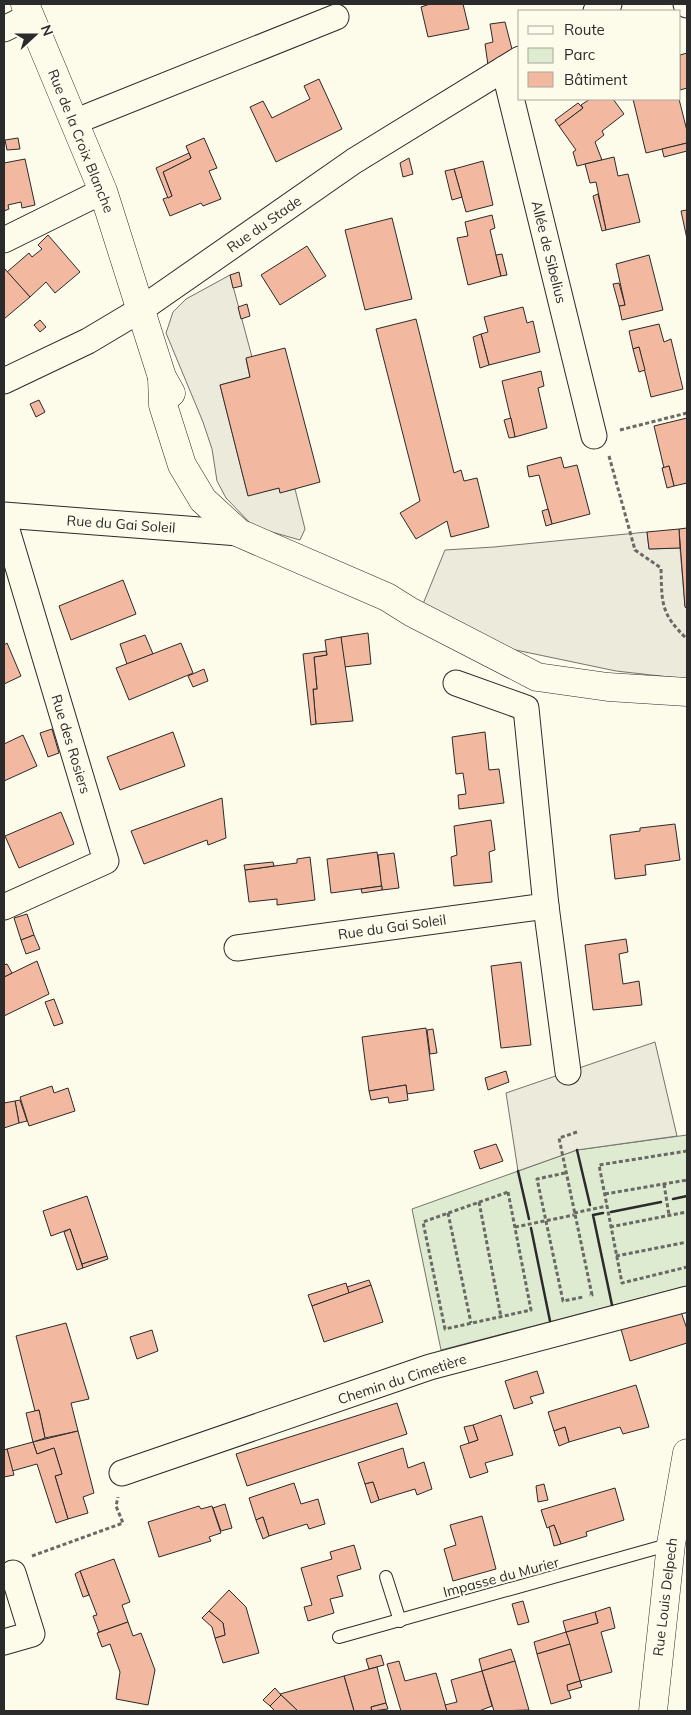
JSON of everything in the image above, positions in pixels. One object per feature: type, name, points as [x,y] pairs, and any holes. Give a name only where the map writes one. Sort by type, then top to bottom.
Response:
[{"type":"street","points":[[4,29],[27,10]]},
{"type":"street","name":"Rue de la Croix Blanche","points":[[27,10],[103,191],[162,377],[176,402],[183,420],[196,462],[203,500],[239,533]]},
{"type":"street","points":[[74,122],[336,17]]},
{"type":"street","name":"Rue du Stade","points":[[4,381],[88,341],[140,310],[354,161],[512,64]]},
{"type":"street","name":"Allée de Sibelius","points":[[512,64],[518,91]]},
{"type":"street","name":"Allée de Sibelius","points":[[520,100],[594,436]]},
{"type":"street","points":[[4,240],[103,191]]},
{"type":"street","name":"Rue du Gai Soleil","points":[[4,515],[239,533]]},
{"type":"street","name":"Rue des Rosiers","points":[[4,520],[106,861],[4,906]]},
{"type":"street","points":[[239,533],[386,597],[411,612],[537,677],[608,687],[687,692]]},
{"type":"street","points":[[537,677],[526,708],[546,906],[568,1072]]},
{"type":"street","points":[[456,683],[526,708]]},
{"type":"street","name":"Rue du Gai Soleil","points":[[237,948],[546,906]]},
{"type":"street","name":"Chemin du Cimetière","points":[[122,1473],[430,1367],[687,1299]]},
{"type":"street","name":"Rue Louis Delpech","points":[[652,1711],[671,1544],[687,1453]]},
{"type":"street","points":[[4,1642],[32,1634],[13,1573]]},
{"type":"lane","name":"Impasse du Murier","points":[[339,1637],[671,1544]]},
{"type":"lane","points":[[386,1578],[400,1620]]},
{"type":"path","points":[[594,436],[687,413]]},
{"type":"path","points":[[594,436],[606,445],[635,550],[661,568],[662,605],[675,628],[687,639]]},
{"type":"path","points":[[566,1173],[537,1178],[563,1301],[592,1295],[559,1138],[577,1132]]},
{"type":"path","points":[[687,1152],[600,1165],[610,1227],[622,1283],[687,1267]]},
{"type":"path","points":[[605,1194],[687,1180]]},
{"type":"path","points":[[664,1184],[669,1216]]},
{"type":"path","points":[[508,1192],[531,1310],[445,1329],[423,1222],[448,1213],[508,1192]]},
{"type":"path","points":[[479,1202],[507,1347]]},
{"type":"path","points":[[515,1227],[607,1206]]},
{"type":"path","points":[[610,1227],[687,1212]]},
{"type":"path","points":[[448,1213],[471,1323]]},
{"type":"path","points":[[616,1256],[687,1242]]},
{"type":"path","points":[[13,1573],[28,1557],[123,1523],[116,1506],[122,1473]]},
{"type":"green space","points":[[687,1135],[687,1286],[441,1350],[412,1209],[577,1150]]},
{"type":"shaded area","points":[[230,275],[252,357],[246,359],[250,377],[220,385],[248,495],[279,488],[280,492],[295,489],[305,529],[300,540],[254,527],[226,498],[217,481],[212,449],[203,422],[166,333],[173,312],[186,299]]},
{"type":"shaded area","points":[[647,532],[649,549],[680,548],[685,606],[687,609],[687,679],[616,671],[506,648],[423,604],[445,550]]},
{"type":"shaded area","points":[[655,1042],[677,1136],[577,1150],[518,1171],[506,1093]]},
{"type":"building","points":[[430,4],[463,4],[469,29],[428,37],[421,7]]},
{"type":"building","points":[[505,22],[513,53],[488,65],[485,44],[493,42],[490,24]]},
{"type":"building","points":[[687,53],[687,88],[681,90],[681,55]]},
{"type":"building","points":[[319,79],[342,129],[276,162],[250,107],[263,101],[272,118],[310,99],[304,86]]},
{"type":"building","points":[[588,100],[614,100],[624,114],[602,131],[604,135],[595,142],[602,160],[577,166],[573,152],[576,150],[559,126],[583,108],[581,105]]},
{"type":"building","points":[[633,100],[679,100],[687,131],[687,143],[646,153]]},
{"type":"building","points":[[578,103],[583,108],[559,126],[555,120]]},
{"type":"building","points":[[18,138],[20,149],[7,150],[5,140]]},
{"type":"building","points":[[204,138],[217,168],[209,171],[221,199],[203,206],[201,203],[170,216],[163,199],[172,196],[163,172],[191,158],[186,146]]},
{"type":"building","points":[[687,143],[687,151],[664,157],[662,149]]},
{"type":"building","points":[[189,153],[191,158],[163,172],[172,196],[168,198],[156,168]]},
{"type":"building","points":[[614,157],[618,176],[628,174],[640,222],[606,230],[596,182],[590,183],[585,164]]},
{"type":"building","points":[[409,158],[413,174],[403,177],[400,163]]},
{"type":"building","points":[[25,159],[35,205],[22,208],[21,202],[8,205],[9,209],[4,211],[4,163]]},
{"type":"building","points":[[483,161],[493,205],[466,212],[454,169]]},
{"type":"building","points":[[454,169],[462,197],[452,200],[445,171]]},
{"type":"building","points":[[598,194],[606,230],[602,231],[593,196]]},
{"type":"building","points":[[687,210],[687,239],[681,211]]},
{"type":"building","points":[[492,215],[495,228],[490,230],[501,276],[468,285],[457,238],[468,236],[465,222]]},
{"type":"building","points":[[392,218],[412,299],[365,310],[345,230]]},
{"type":"building","points":[[48,235],[80,272],[55,293],[46,282],[30,297],[7,272],[29,253],[32,257],[42,249],[38,245]]},
{"type":"building","points":[[307,246],[326,276],[280,305],[261,275]]},
{"type":"building","points":[[502,254],[507,275],[501,276],[496,255]]},
{"type":"building","points":[[649,255],[663,310],[622,320],[619,306],[625,305],[616,264]]},
{"type":"building","points":[[4,268],[30,297],[4,319]]},
{"type":"building","points":[[239,272],[242,286],[233,288],[230,275]]},
{"type":"building","points":[[619,283],[625,305],[619,306],[613,284]]},
{"type":"building","points":[[247,304],[250,316],[241,319],[238,307]]},
{"type":"building","points":[[523,307],[527,323],[533,321],[540,352],[489,365],[481,334],[488,332],[484,317]]},
{"type":"building","points":[[416,319],[454,473],[461,470],[464,481],[477,478],[489,527],[451,537],[447,521],[416,539],[400,513],[420,501],[376,329]]},
{"type":"building","points":[[40,320],[46,327],[40,332],[34,325]]},
{"type":"building","points":[[659,324],[664,342],[671,339],[683,389],[651,397],[639,347],[633,349],[629,331]]},
{"type":"building","points":[[481,334],[489,365],[480,368],[473,337]]},
{"type":"building","points":[[639,347],[645,370],[639,372],[633,349]]},
{"type":"building","points":[[285,348],[320,482],[280,493],[279,488],[248,496],[220,385],[250,377],[246,358]]},
{"type":"building","points":[[541,371],[544,386],[538,388],[547,428],[515,437],[502,381]]},
{"type":"building","points":[[39,400],[45,412],[36,417],[30,404]]},
{"type":"building","points":[[511,418],[515,437],[509,438],[504,420]]},
{"type":"building","points":[[687,418],[687,483],[674,486],[669,466],[664,468],[654,426]]},
{"type":"building","points":[[561,457],[564,468],[577,465],[590,514],[552,524],[539,475],[529,477],[527,466]]},
{"type":"building","points":[[669,466],[674,486],[667,488],[662,468]]},
{"type":"building","points":[[548,509],[552,524],[546,526],[542,511]]},
{"type":"building","points":[[687,528],[687,609],[685,607],[679,529]]},
{"type":"building","points":[[679,529],[680,548],[649,549],[647,532]]},
{"type":"building","points":[[123,580],[136,614],[71,640],[59,606]]},
{"type":"building","points":[[368,633],[371,664],[344,667],[341,637]]},
{"type":"building","points":[[145,635],[153,654],[127,664],[120,644]]},
{"type":"building","points":[[341,637],[353,721],[316,724],[313,689],[317,689],[314,657],[327,655],[325,640]]},
{"type":"building","points":[[7,643],[21,676],[4,684],[4,645]]},
{"type":"building","points":[[181,643],[193,673],[129,700],[116,668]]},
{"type":"building","points":[[326,651],[327,655],[314,657],[317,689],[313,689],[316,724],[311,725],[303,654]]},
{"type":"building","points":[[204,669],[208,681],[193,687],[188,676]]},
{"type":"building","points":[[52,729],[59,753],[48,757],[40,733]]},
{"type":"building","points":[[173,732],[185,766],[120,790],[107,757]]},
{"type":"building","points":[[485,732],[489,770],[499,769],[504,803],[459,809],[458,795],[466,794],[463,773],[456,774],[452,737]]},
{"type":"building","points":[[23,735],[37,766],[4,781],[4,744]]},
{"type":"building","points":[[222,798],[226,838],[208,845],[207,840],[144,864],[131,831]]},
{"type":"building","points":[[61,812],[74,844],[19,868],[5,836]]},
{"type":"building","points":[[491,820],[495,850],[489,852],[492,882],[454,886],[451,857],[457,855],[454,826]]},
{"type":"building","points":[[675,824],[680,860],[645,865],[646,875],[615,879],[610,835],[640,831],[640,828]]},
{"type":"building","points":[[377,852],[382,886],[331,893],[327,859]]},
{"type":"building","points":[[394,853],[399,888],[382,890],[378,855]]},
{"type":"building","points":[[310,857],[315,900],[277,905],[277,899],[249,902],[245,870],[297,863],[297,859]]},
{"type":"building","points":[[273,862],[274,866],[245,870],[244,865]]},
{"type":"building","points":[[382,886],[382,890],[362,893],[361,889]]},
{"type":"building","points":[[27,914],[34,935],[21,940],[14,918]]},
{"type":"building","points":[[34,935],[40,949],[26,954],[21,940]]},
{"type":"building","points":[[626,939],[628,952],[619,954],[623,984],[639,981],[642,1005],[593,1010],[585,945]]},
{"type":"building","points":[[37,961],[49,994],[4,1016],[4,977]]},
{"type":"building","points":[[521,962],[531,1045],[501,1048],[491,966]]},
{"type":"building","points":[[7,964],[12,973],[4,977],[4,965]]},
{"type":"building","points":[[54,999],[63,1023],[54,1026],[45,1002]]},
{"type":"building","points":[[426,1028],[434,1090],[407,1094],[406,1085],[369,1091],[362,1037]]},
{"type":"building","points":[[433,1029],[437,1053],[430,1054],[427,1030]]},
{"type":"building","points":[[506,1071],[509,1082],[488,1090],[485,1078]]},
{"type":"building","points":[[406,1085],[408,1100],[389,1103],[388,1097],[371,1100],[369,1091]]},
{"type":"building","points":[[52,1086],[54,1093],[68,1088],[75,1111],[29,1126],[20,1097]]},
{"type":"building","points":[[20,1100],[27,1121],[19,1123],[15,1101]]},
{"type":"building","points":[[15,1101],[19,1123],[4,1128],[4,1103]]},
{"type":"building","points":[[496,1144],[503,1161],[480,1169],[474,1151]]},
{"type":"building","points":[[87,1196],[107,1256],[82,1264],[70,1229],[51,1236],[43,1211]]},
{"type":"building","points":[[70,1229],[83,1268],[77,1270],[64,1232]]},
{"type":"building","points":[[107,1256],[108,1259],[83,1268],[82,1264]]},
{"type":"building","points":[[369,1280],[371,1285],[349,1293],[347,1287]]},
{"type":"building","points":[[346,1283],[349,1293],[312,1306],[308,1295]]},
{"type":"building","points":[[371,1285],[383,1322],[324,1342],[312,1306]]},
{"type":"building","points":[[680,1309],[687,1329],[687,1343],[630,1361],[621,1329]]},
{"type":"building","points":[[66,1323],[89,1399],[71,1403],[78,1431],[45,1438],[39,1410],[35,1411],[16,1336]]},
{"type":"building","points":[[152,1330],[158,1351],[137,1359],[130,1337]]},
{"type":"building","points":[[537,1371],[544,1393],[530,1397],[533,1403],[514,1409],[505,1381]]},
{"type":"building","points":[[636,1385],[649,1427],[623,1434],[620,1427],[569,1442],[565,1427],[554,1431],[548,1412]]},
{"type":"building","points":[[397,1403],[407,1434],[247,1486],[236,1454]]},
{"type":"building","points":[[39,1410],[45,1438],[33,1442],[26,1413]]},
{"type":"building","points":[[501,1415],[513,1455],[485,1463],[488,1472],[470,1478],[460,1446],[478,1440],[473,1425]]},
{"type":"building","points":[[473,1425],[478,1440],[469,1443],[464,1427]]},
{"type":"building","points":[[565,1427],[569,1442],[559,1446],[554,1431]]},
{"type":"building","points":[[78,1431],[94,1493],[83,1497],[88,1513],[68,1519],[55,1476],[62,1474],[54,1448],[37,1454],[33,1442]]},
{"type":"building","points":[[33,1442],[37,1454],[54,1448],[62,1474],[55,1476],[68,1519],[56,1523],[37,1464],[12,1471],[7,1449]]},
{"type":"building","points":[[403,1448],[408,1468],[424,1462],[432,1489],[417,1495],[415,1489],[379,1500],[373,1482],[365,1484],[358,1463]]},
{"type":"building","points":[[7,1449],[14,1475],[4,1477],[4,1450]]},
{"type":"building","points":[[373,1482],[379,1500],[371,1503],[365,1484]]},
{"type":"building","points":[[294,1483],[301,1504],[318,1499],[325,1524],[309,1529],[307,1524],[269,1536],[263,1517],[256,1520],[249,1498]]},
{"type":"building","points":[[544,1484],[548,1500],[538,1502],[536,1486]]},
{"type":"building","points":[[615,1488],[624,1520],[586,1532],[587,1536],[561,1544],[554,1525],[547,1528],[541,1510]]},
{"type":"building","points":[[225,1504],[232,1528],[221,1531],[213,1508]]},
{"type":"building","points":[[199,1506],[201,1509],[212,1506],[221,1533],[209,1537],[211,1541],[159,1557],[148,1522]]},
{"type":"building","points":[[482,1516],[496,1569],[453,1581],[444,1549],[456,1545],[450,1525]]},
{"type":"building","points":[[263,1517],[269,1536],[263,1539],[256,1520]]},
{"type":"building","points":[[554,1525],[561,1544],[554,1546],[549,1527]]},
{"type":"building","points":[[354,1545],[361,1569],[337,1576],[343,1596],[330,1599],[334,1613],[308,1621],[304,1607],[312,1605],[301,1568],[332,1559],[330,1552]]},
{"type":"building","points":[[114,1559],[130,1602],[122,1605],[128,1622],[99,1632],[93,1616],[97,1615],[80,1571]]},
{"type":"building","points":[[80,1571],[89,1595],[83,1597],[75,1574]]},
{"type":"building","points":[[229,1590],[246,1607],[259,1653],[223,1663],[215,1638],[225,1635],[223,1623],[209,1611]]},
{"type":"building","points":[[523,1601],[529,1622],[518,1625],[512,1604]]},
{"type":"building","points":[[610,1607],[615,1628],[601,1632],[612,1672],[580,1681],[566,1632],[598,1623],[595,1612]]},
{"type":"building","points":[[209,1611],[223,1623],[225,1635],[215,1638],[212,1627],[202,1618]]},
{"type":"building","points":[[595,1612],[598,1623],[566,1632],[563,1621]]},
{"type":"building","points":[[128,1622],[133,1636],[141,1633],[155,1670],[148,1705],[116,1699],[120,1672],[110,1644],[102,1647],[97,1633]]},
{"type":"building","points":[[566,1632],[570,1644],[537,1654],[534,1642]]},
{"type":"building","points":[[570,1644],[580,1681],[567,1685],[571,1698],[551,1704],[537,1654]]},
{"type":"building","points":[[511,1649],[515,1661],[482,1671],[479,1659]]},
{"type":"building","points":[[381,1655],[384,1665],[369,1669],[366,1659]]},
{"type":"building","points":[[399,1661],[405,1681],[436,1673],[447,1711],[401,1711],[387,1664]]},
{"type":"building","points":[[515,1661],[529,1710],[494,1711],[482,1671]]},
{"type":"building","points":[[377,1667],[386,1703],[371,1707],[372,1711],[354,1711],[344,1676]]},
{"type":"building","points":[[482,1671],[492,1706],[479,1711],[447,1711],[445,1705],[457,1702],[451,1680]]},
{"type":"building","points":[[344,1676],[354,1711],[298,1711],[280,1694]]},
{"type":"building","points":[[580,1681],[582,1687],[568,1691],[567,1685]]},
{"type":"building","points":[[275,1688],[281,1695],[270,1706],[263,1700]]},
{"type":"building","points":[[281,1695],[298,1711],[275,1711],[270,1706]]},
{"type":"building","points":[[386,1703],[388,1709],[372,1711],[371,1707]]},
{"type":"wall","points":[[577,1150],[590,1205]]},
{"type":"wall","points":[[518,1171],[529,1219]]},
{"type":"wall","points":[[673,1199],[687,1196]]},
{"type":"wall","points":[[611,1212],[661,1202]]},
{"type":"wall","points":[[603,1213],[593,1215],[612,1305]]},
{"type":"wall","points":[[531,1228],[550,1321]]}]
